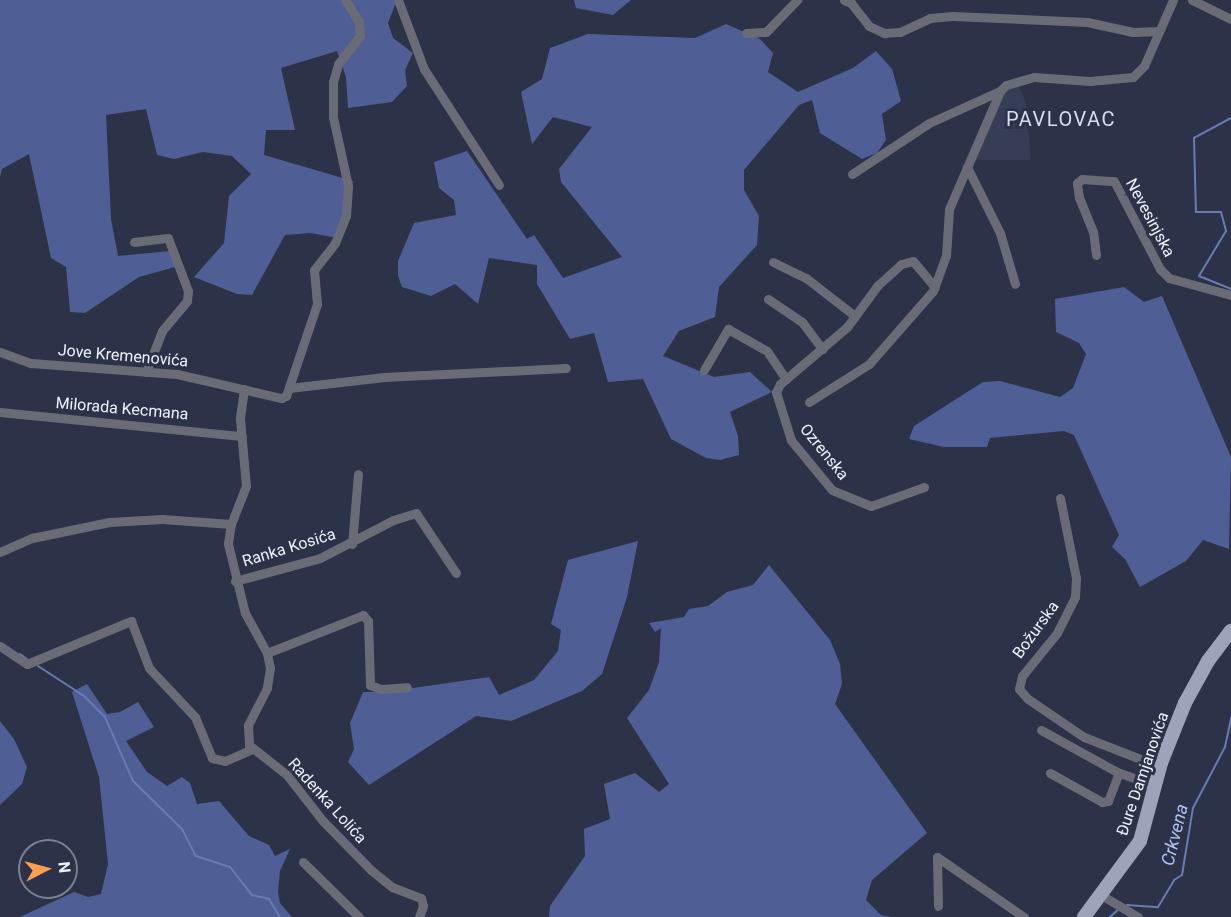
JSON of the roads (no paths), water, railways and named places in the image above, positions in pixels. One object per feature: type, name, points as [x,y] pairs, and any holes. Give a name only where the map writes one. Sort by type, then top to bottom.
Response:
[{"type":"main road","name":"Đure Damjanovića","points":[[1084,917],[1109,899],[1140,841],[1161,767],[1185,703],[1208,661],[1231,631]]},
{"type":"street","points":[[0,646],[27,664],[131,621],[149,668],[195,717],[212,758],[225,761],[252,748],[247,730],[267,688],[267,653],[245,613],[235,581],[228,544],[231,524],[246,486],[242,436],[244,389],[282,398],[289,388],[317,304],[314,270],[335,243],[346,216],[348,186],[333,117],[333,82],[338,64],[360,36],[359,22],[345,0]]},
{"type":"street","points":[[398,0],[424,69],[499,185]]},
{"type":"street","points":[[746,33],[766,32],[797,0]]},
{"type":"street","points":[[844,0],[851,3],[869,26],[884,33],[945,16],[1076,22],[1124,32],[1160,31]]},
{"type":"street","points":[[852,174],[929,123],[1000,91],[1006,85],[1034,77],[1090,81],[1133,77],[1144,66],[1173,0]]},
{"type":"street","points":[[1192,0],[1229,18],[1231,5]]},
{"type":"street","name":"Ozrenska","points":[[809,402],[870,364],[935,287],[946,256],[947,215],[1000,91]]},
{"type":"street","points":[[967,167],[1000,233],[1015,284]]},
{"type":"street","name":"Nevesinjska","points":[[1096,255],[1093,232],[1079,198],[1077,183],[1082,178],[1114,181],[1160,269],[1169,278],[1231,295]]},
{"type":"street","points":[[134,242],[168,238],[188,291],[187,301],[162,331],[146,372]]},
{"type":"street","points":[[773,261],[806,278],[855,316]]},
{"type":"street","points":[[704,370],[728,329],[767,351],[786,379],[822,349],[855,316],[878,285],[906,261],[913,261],[935,287]]},
{"type":"street","points":[[768,299],[802,322],[822,349]]},
{"type":"street","name":"Jove Kremenovića","points":[[0,352],[31,363],[177,374],[244,389]]},
{"type":"street","points":[[289,388],[384,377],[566,368]]},
{"type":"street","name":"Ozrenska","points":[[786,379],[776,392],[786,430],[832,490],[871,506],[924,487]]},
{"type":"street","name":"Milorada Kecmana","points":[[0,412],[242,436]]},
{"type":"street","name":"Ranka Kosića","points":[[352,544],[358,474]]},
{"type":"street","name":"Božurska","points":[[1060,498],[1076,578],[1075,597],[1057,633],[1022,676],[1019,689],[1028,699],[1084,737],[1161,767]]},
{"type":"street","name":"Ranka Kosića","points":[[235,581],[320,558],[352,544],[393,520],[418,513],[456,573]]},
{"type":"street","points":[[0,552],[32,538],[109,522],[162,519],[231,524]]},
{"type":"street","points":[[267,653],[359,614],[368,621],[370,685],[381,689],[407,687]]},
{"type":"street","points":[[1041,730],[1119,773],[1156,786]]},
{"type":"street","name":"Radenka Lolića","points":[[252,748],[287,775],[322,821],[372,870],[392,887],[421,898],[423,906],[419,917]]},
{"type":"street","points":[[1050,773],[1102,802],[1108,801],[1119,773]]},
{"type":"street","points":[[938,906],[937,857],[1024,917]]},
{"type":"street","points":[[303,862],[359,917]]},
{"type":"street","points":[[1109,899],[1136,916]]},
{"type":"waterway","name":"Crkvena","points":[[1231,118],[1194,138],[1196,212],[1221,212],[1226,231],[1199,276],[1231,289]]},
{"type":"waterway","points":[[20,654],[27,659]]},
{"type":"waterway","points":[[38,666],[84,696],[105,717],[133,781],[182,829],[196,856],[230,867],[252,895],[269,899],[280,917]]},
{"type":"waterway","name":"Crkvena","points":[[1127,905],[1158,907],[1174,880],[1182,875],[1193,808],[1225,747],[1231,718]]},
{"type":"waterway","name":"Crkvena","points":[[1110,917],[1119,909]]},
{"type":"district","name":"PAVLOVAC","points":[[1061,119]]}]
